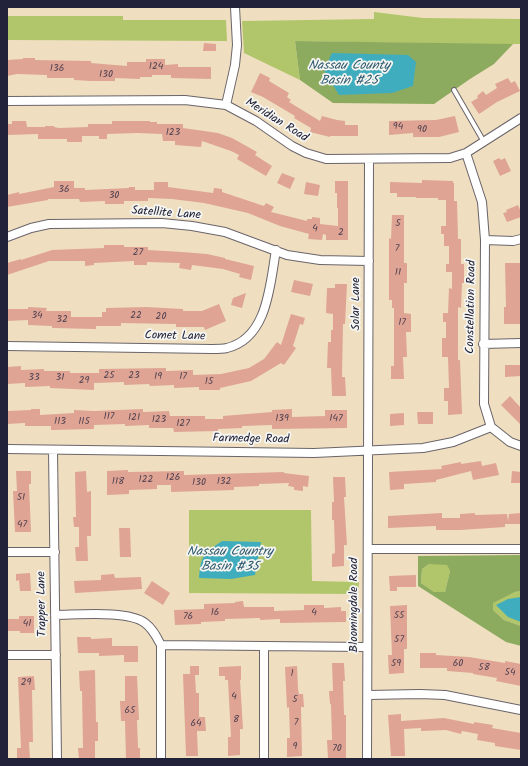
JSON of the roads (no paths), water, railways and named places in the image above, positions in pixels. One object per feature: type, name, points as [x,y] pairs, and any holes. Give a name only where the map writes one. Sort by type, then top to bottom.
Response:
[{"type":"street","points":[[226,105],[235,65],[237,45],[235,7]]},
{"type":"street","name":"Meridian Road","points":[[7,101],[185,100],[226,105],[256,121],[306,154],[326,159],[450,158],[466,153],[521,118]]},
{"type":"street","name":"Constellation Road","points":[[466,153],[482,202],[485,240],[483,344],[484,404],[491,427]]},
{"type":"street","name":"Solar Lane","points":[[368,450],[369,159]]},
{"type":"street","name":"Satellite Lane","points":[[7,237],[31,228],[49,224],[162,223],[192,226],[225,232],[287,255],[320,260],[369,261]]},
{"type":"street","points":[[485,240],[513,241],[521,239]]},
{"type":"street","name":"Comet Lane","points":[[7,346],[228,348],[241,342],[249,336],[262,317],[268,298],[276,250]]},
{"type":"street","points":[[483,344],[521,343]]},
{"type":"street","points":[[491,427],[510,442],[521,446]]},
{"type":"street","name":"Farmedge Road","points":[[7,449],[314,453],[423,448],[437,446],[453,442],[491,427]]},
{"type":"street","name":"Trapper Lane","points":[[54,450],[57,759]]},
{"type":"street","name":"Bloomingdale Road","points":[[367,759],[368,450]]},
{"type":"street","points":[[368,549],[521,549]]},
{"type":"street","points":[[7,552],[55,552]]},
{"type":"street","points":[[55,615],[131,616],[143,622],[156,634],[161,645],[161,759]]},
{"type":"street","points":[[161,645],[367,646]]},
{"type":"street","points":[[264,646],[264,759]]},
{"type":"street","points":[[7,655],[56,655]]},
{"type":"street","points":[[368,694],[445,695],[521,710]]},
{"type":"lane","points":[[454,90],[484,142]]},
{"type":"water","name":"Nassau County Basin #25","points":[[332,53],[408,55],[416,62],[413,86],[392,93],[339,95],[324,70]]},
{"type":"water","name":"Nassau Country Basin #35","points":[[222,541],[261,542],[255,575],[231,579],[199,578],[204,555]]},
{"type":"water","points":[[521,597],[521,622],[508,617],[496,605],[508,599]]}]
